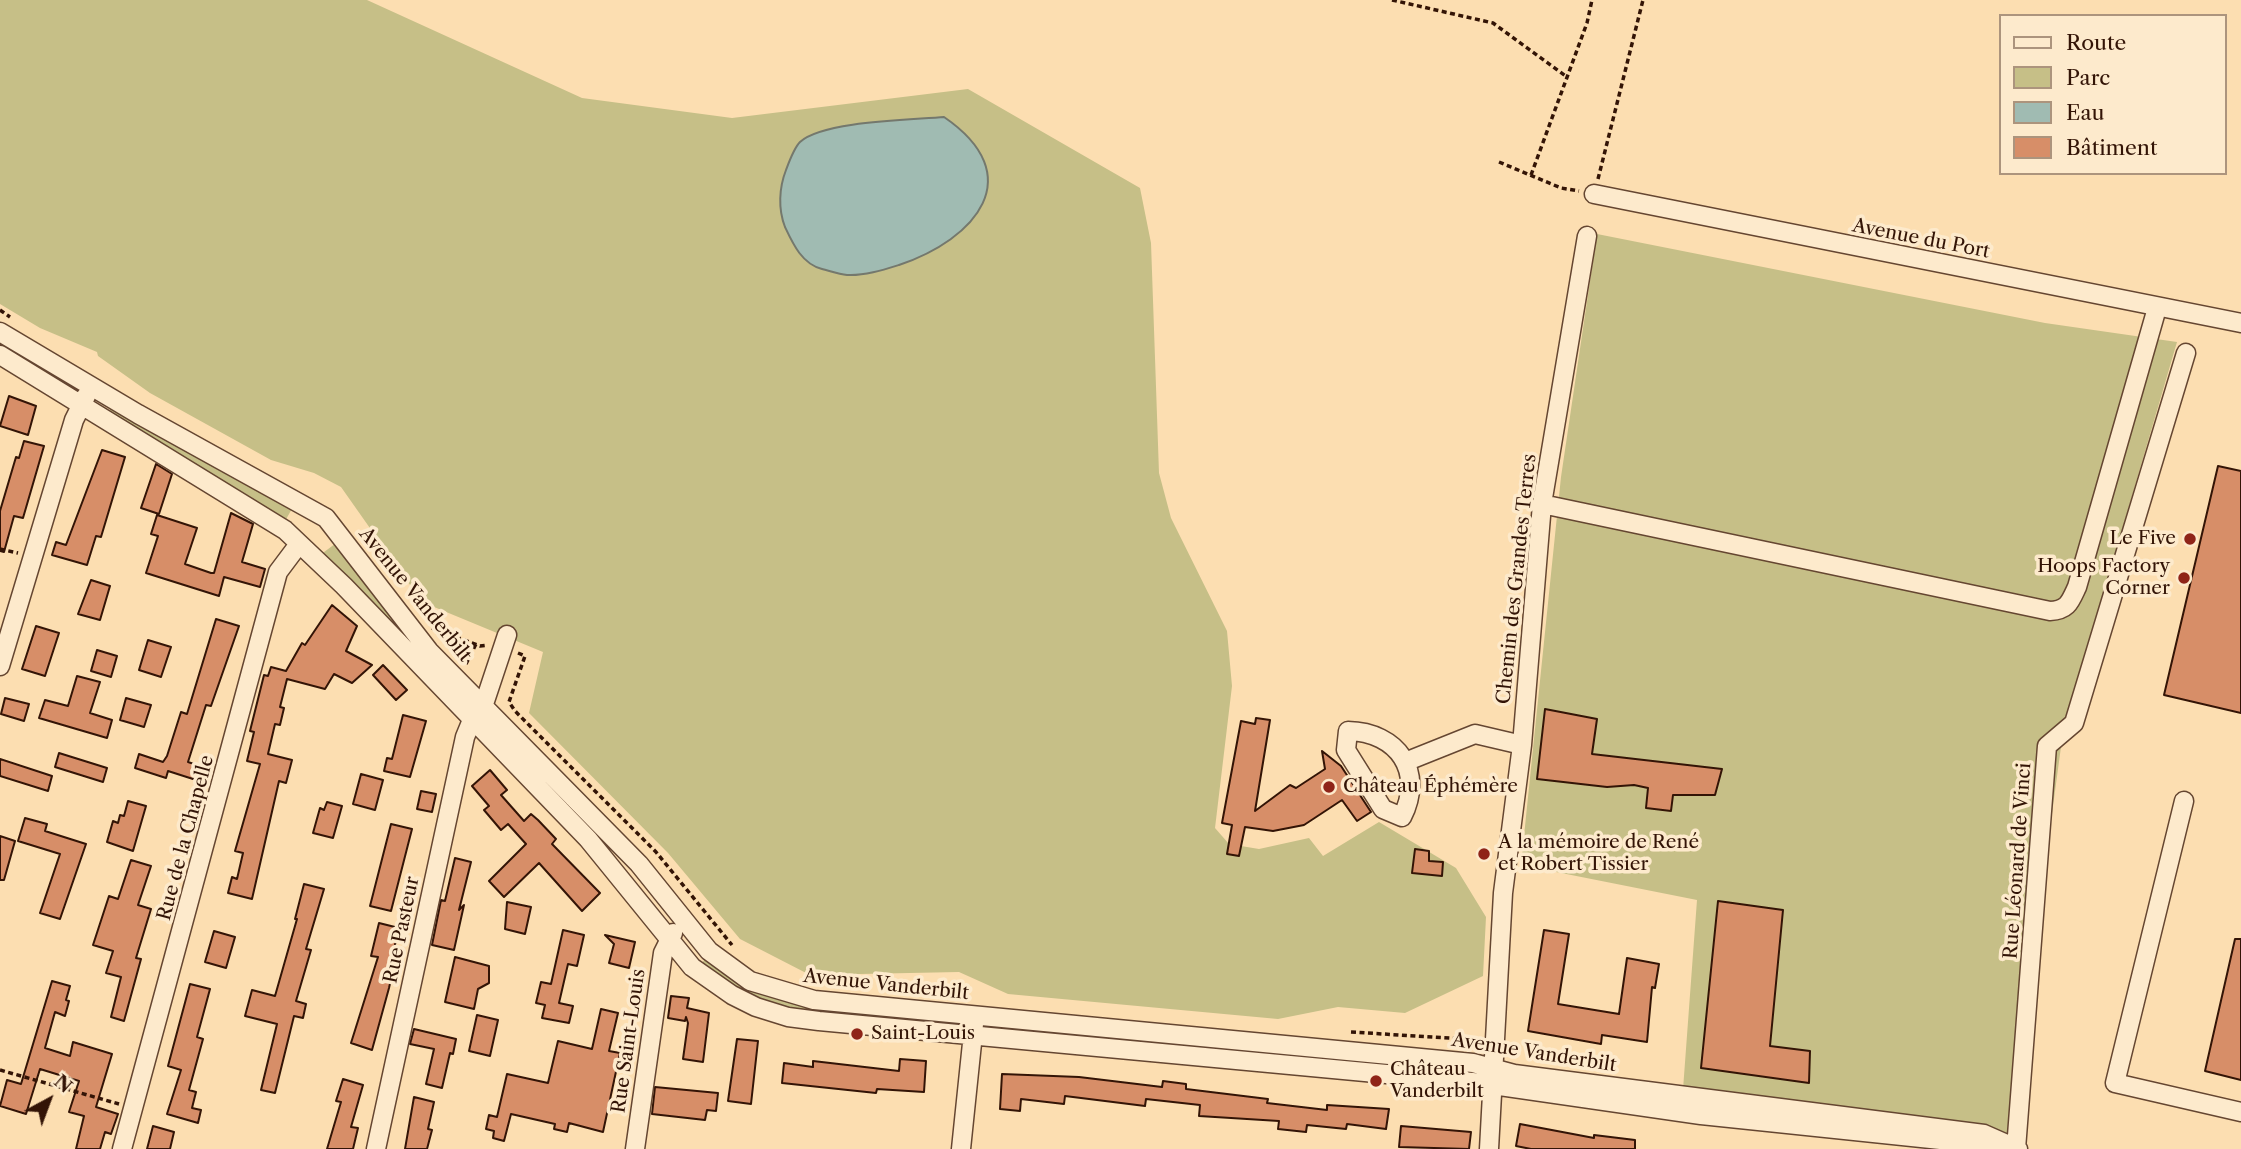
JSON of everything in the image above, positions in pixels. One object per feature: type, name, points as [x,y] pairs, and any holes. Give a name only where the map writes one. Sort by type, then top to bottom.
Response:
[{"type":"street","name":"Avenue du Port","points":[[1594,194],[2241,323]]},
{"type":"street","name":"Chemin des Grandes Terres","points":[[1489,1149],[1503,893],[1522,745],[1542,505],[1587,236]]},
{"type":"street","points":[[1542,505],[2050,611],[2062,611],[2067,607],[2077,587],[2157,308]]},
{"type":"street","name":"Avenue Vanderbilt","points":[[0,332],[91,387],[326,519],[477,713],[587,839],[692,967],[712,983],[773,1013],[819,1021],[973,1035],[1494,1078],[1798,1126],[1983,1147],[2017,1148]]},
{"type":"street","name":"Rue Léonard de Vinci","points":[[2017,1148],[2047,747],[2074,723],[2186,353]]},
{"type":"street","name":"Avenue Vanderbilt","points":[[0,355],[285,530],[639,864],[682,920],[723,963],[767,988],[814,1000],[1460,1062],[1494,1078]]},
{"type":"street","points":[[0,666],[81,405],[91,387]]},
{"type":"street","name":"Rue de la Chapelle","points":[[122,1149],[278,572],[299,544]]},
{"type":"street","name":"Rue Pasteur","points":[[376,1149],[462,751],[509,643]]},
{"type":"street","points":[[1348,731],[1382,737],[1405,762],[1411,775],[1411,799],[1402,817],[1383,810],[1346,750],[1348,731]]},
{"type":"street","points":[[1405,762],[1475,734],[1522,745]]},
{"type":"street","points":[[2184,801],[2115,1083],[2241,1112]]},
{"type":"street","points":[[668,939],[682,920]]},
{"type":"street","name":"Rue Saint-Louis","points":[[635,1149],[663,953],[668,939]]},
{"type":"street","points":[[961,1149],[975,1016]]},
{"type":"path","points":[[1392,0],[1493,23],[1567,77]]},
{"type":"path","points":[[1531,175],[1592,0]]},
{"type":"path","points":[[1499,162],[1561,188],[1594,194],[1643,0]]},
{"type":"path","points":[[509,643],[525,656],[509,702],[514,710],[656,852],[724,937],[741,953]]},
{"type":"path","points":[[458,673],[476,644]]},
{"type":"path","points":[[1341,1032],[1489,1040]]},
{"type":"path","points":[[0,1070],[125,1106]]},
{"type":"green space","points":[[0,0],[367,0],[582,98],[732,118],[968,89],[1140,188],[1151,243],[1159,473],[1171,518],[1227,631],[1232,686],[1215,828],[1229,844],[1259,849],[1309,838],[1323,856],[1379,822],[1456,868],[1486,917],[1483,976],[1405,1013],[1338,1007],[1278,1019],[1008,994],[959,972],[810,975],[740,939],[668,853],[529,713],[543,652],[422,602],[341,487],[314,473],[271,460],[150,393],[98,356],[97,352],[40,328],[0,304]]},
{"type":"green space","points":[[1597,234],[2045,323],[2177,342],[2063,732],[2007,1147],[1682,1103],[1697,900],[1521,865],[1561,477]]},
{"type":"green space","points":[[112,406],[294,505],[284,523],[107,415]]},
{"type":"green space","points":[[339,541],[443,682],[320,555]]},
{"type":"green space","points":[[707,957],[723,971],[925,1016],[924,1025],[810,1015],[766,1006],[700,965]]},
{"type":"water","points":[[944,117],[970,139],[984,161],[988,183],[983,203],[970,222],[951,239],[927,254],[873,272],[841,274],[809,263],[795,246],[785,227],[780,206],[784,177],[800,142],[811,135],[847,126]]},
{"type":"building","points":[[9,396],[36,406],[28,435],[0,426]]},
{"type":"building","points":[[24,441],[44,446],[23,518],[14,516],[4,552],[0,551],[0,511],[16,457],[19,458]]},
{"type":"building","points":[[102,450],[125,457],[101,537],[96,536],[87,565],[52,555],[56,542],[66,545]]},
{"type":"building","points":[[156,464],[172,474],[159,514],[141,508]]},
{"type":"building","points":[[2218,466],[2241,471],[2241,713],[2164,695]]},
{"type":"building","points":[[231,513],[253,524],[242,562],[265,569],[260,587],[224,577],[219,596],[146,573],[158,536],[151,534],[157,515],[197,528],[185,564],[214,573]]},
{"type":"building","points":[[91,580],[110,586],[100,620],[78,614]]},
{"type":"building","points":[[332,605],[357,626],[346,651],[372,665],[352,683],[334,674],[325,689],[287,679],[280,707],[284,708],[280,725],[275,724],[268,754],[292,760],[286,783],[279,781],[252,899],[228,893],[232,877],[237,879],[243,853],[235,851],[260,764],[247,761],[254,732],[250,731],[264,675],[268,676],[271,667],[286,671],[302,643],[305,645]]},
{"type":"building","points":[[216,619],[239,626],[211,706],[206,705],[188,762],[197,765],[193,779],[168,771],[166,778],[135,768],[139,754],[163,762],[167,756],[181,712],[187,714]]},
{"type":"building","points":[[36,626],[59,633],[45,676],[22,669]]},
{"type":"building","points":[[148,640],[171,647],[161,677],[139,670]]},
{"type":"building","points":[[97,650],[117,656],[111,677],[91,671]]},
{"type":"building","points":[[383,665],[407,690],[396,700],[373,675]]},
{"type":"building","points":[[77,676],[100,682],[90,713],[112,720],[107,738],[39,718],[45,700],[68,706]]},
{"type":"building","points":[[5,698],[29,704],[24,721],[1,714]]},
{"type":"building","points":[[126,698],[151,705],[144,727],[120,720]]},
{"type":"building","points":[[1545,709],[1597,719],[1592,754],[1722,769],[1715,795],[1673,795],[1671,811],[1646,808],[1648,788],[1634,785],[1607,787],[1537,779]]},
{"type":"building","points":[[403,715],[426,721],[410,777],[384,771],[387,758],[392,759]]},
{"type":"building","points":[[1256,718],[1270,720],[1255,811],[1290,785],[1296,788],[1325,769],[1322,751],[1341,766],[1371,812],[1357,821],[1342,800],[1304,825],[1273,831],[1245,827],[1239,856],[1227,854],[1232,825],[1222,823],[1241,721],[1255,724]]},
{"type":"building","points":[[59,753],[107,768],[103,782],[55,767]]},
{"type":"building","points":[[0,759],[52,776],[48,791],[0,776]]},
{"type":"building","points":[[490,770],[507,790],[501,795],[524,821],[531,814],[538,820],[556,839],[552,844],[600,893],[582,911],[539,863],[504,897],[489,881],[526,844],[508,824],[501,830],[484,810],[489,806],[472,786]]},
{"type":"building","points":[[361,774],[383,780],[375,810],[353,804]]},
{"type":"building","points":[[421,791],[436,794],[432,812],[417,809]]},
{"type":"building","points":[[128,801],[146,806],[133,851],[107,842],[113,821],[118,823],[120,815],[124,816]]},
{"type":"building","points":[[327,802],[342,806],[333,838],[313,833],[320,808],[324,810]]},
{"type":"building","points":[[25,818],[47,824],[45,831],[86,844],[60,919],[40,913],[60,854],[18,841]]},
{"type":"building","points":[[391,824],[412,829],[391,911],[370,906]]},
{"type":"building","points":[[0,836],[15,841],[4,880],[0,880]]},
{"type":"building","points":[[1415,849],[1429,851],[1429,861],[1443,862],[1442,876],[1412,873]]},
{"type":"building","points":[[455,858],[471,862],[459,910],[464,905],[454,950],[432,945],[441,900],[445,901]]},
{"type":"building","points":[[131,860],[151,866],[138,905],[151,909],[136,958],[141,959],[124,1021],[111,1017],[121,977],[106,973],[113,951],[93,945],[109,896],[118,899]]},
{"type":"building","points":[[304,884],[324,889],[306,949],[311,950],[296,1001],[306,1004],[303,1018],[294,1016],[275,1093],[261,1090],[277,1024],[245,1016],[252,990],[275,996]]},
{"type":"building","points":[[1718,901],[1783,910],[1770,1046],[1810,1051],[1809,1083],[1701,1068]]},
{"type":"building","points":[[507,902],[531,907],[525,934],[505,929]]},
{"type":"building","points":[[379,923],[399,928],[387,978],[391,979],[372,1050],[351,1043],[378,957],[371,956]]},
{"type":"building","points":[[563,930],[584,935],[577,966],[568,964],[559,1003],[573,1006],[569,1023],[542,1018],[545,1005],[536,1003],[541,982],[551,984]]},
{"type":"building","points":[[1544,930],[1569,934],[1558,1004],[1619,1014],[1627,958],[1659,964],[1655,988],[1652,987],[1647,1042],[1602,1035],[1601,1044],[1528,1031]]},
{"type":"building","points":[[214,931],[235,937],[226,968],[205,962]]},
{"type":"building","points":[[605,935],[635,942],[629,968],[609,963],[614,944]]},
{"type":"building","points":[[2235,939],[2241,939],[2241,1080],[2205,1071]]},
{"type":"building","points":[[455,957],[489,966],[489,983],[478,989],[474,1009],[445,1002]]},
{"type":"building","points":[[52,981],[70,986],[66,1000],[69,1001],[65,1016],[55,1012],[45,1048],[70,1056],[73,1042],[112,1054],[96,1107],[118,1114],[111,1134],[105,1132],[100,1149],[76,1149],[84,1116],[69,1112],[79,1081],[40,1069],[26,1114],[0,1106],[7,1080],[21,1084]]},
{"type":"building","points":[[190,984],[210,989],[197,1037],[203,1039],[189,1090],[196,1092],[192,1108],[201,1110],[198,1123],[167,1114],[181,1070],[168,1066]]},
{"type":"building","points":[[671,996],[689,998],[687,1008],[709,1013],[703,1062],[683,1059],[688,1023],[686,1017],[685,1021],[668,1018]]},
{"type":"building","points":[[601,1009],[618,1013],[609,1051],[620,1053],[603,1132],[569,1123],[567,1132],[554,1129],[555,1124],[511,1114],[504,1141],[493,1138],[494,1131],[486,1129],[489,1115],[497,1117],[507,1074],[548,1083],[558,1041],[592,1049]]},
{"type":"building","points":[[477,1015],[498,1020],[490,1056],[469,1051]]},
{"type":"building","points":[[414,1029],[456,1039],[442,1088],[426,1084],[434,1049],[410,1044]]},
{"type":"building","points":[[737,1039],[758,1041],[751,1104],[728,1101]]},
{"type":"building","points":[[900,1059],[926,1061],[924,1092],[877,1089],[876,1093],[782,1083],[784,1063],[813,1067],[813,1061],[899,1071]]},
{"type":"building","points":[[1002,1074],[1079,1077],[1162,1087],[1163,1081],[1186,1084],[1186,1089],[1268,1099],[1267,1103],[1327,1110],[1327,1105],[1389,1109],[1386,1129],[1347,1124],[1346,1129],[1307,1125],[1306,1132],[1278,1129],[1279,1121],[1199,1116],[1200,1105],[1146,1099],[1145,1106],[1065,1096],[1064,1104],[1021,1099],[1020,1111],[1000,1109]]},
{"type":"building","points":[[343,1079],[363,1085],[351,1127],[358,1128],[353,1149],[327,1149],[341,1102],[336,1101]]},
{"type":"building","points":[[655,1087],[718,1093],[716,1111],[707,1110],[705,1120],[652,1114]]},
{"type":"building","points":[[414,1097],[434,1102],[428,1129],[432,1130],[427,1149],[405,1149]]},
{"type":"building","points":[[1520,1124],[1594,1138],[1594,1135],[1635,1140],[1635,1149],[1531,1149],[1516,1146]]},
{"type":"building","points":[[153,1126],[174,1132],[170,1149],[147,1149]]},
{"type":"building","points":[[1401,1126],[1471,1132],[1469,1149],[1399,1147]]},
{"type":"place","name":"Le Five","points":[[2190,539]]},
{"type":"place","name":"Hoops Factory Corner","points":[[2184,578]]},
{"type":"place","name":"Château Éphémère","points":[[1329,787]]},
{"type":"place","name":"A la mémoire de René et Robert Tissier","points":[[1484,854]]},
{"type":"place","name":"Saint-Louis","points":[[857,1034]]},
{"type":"place","name":"Château Vanderbilt","points":[[1376,1081]]}]
